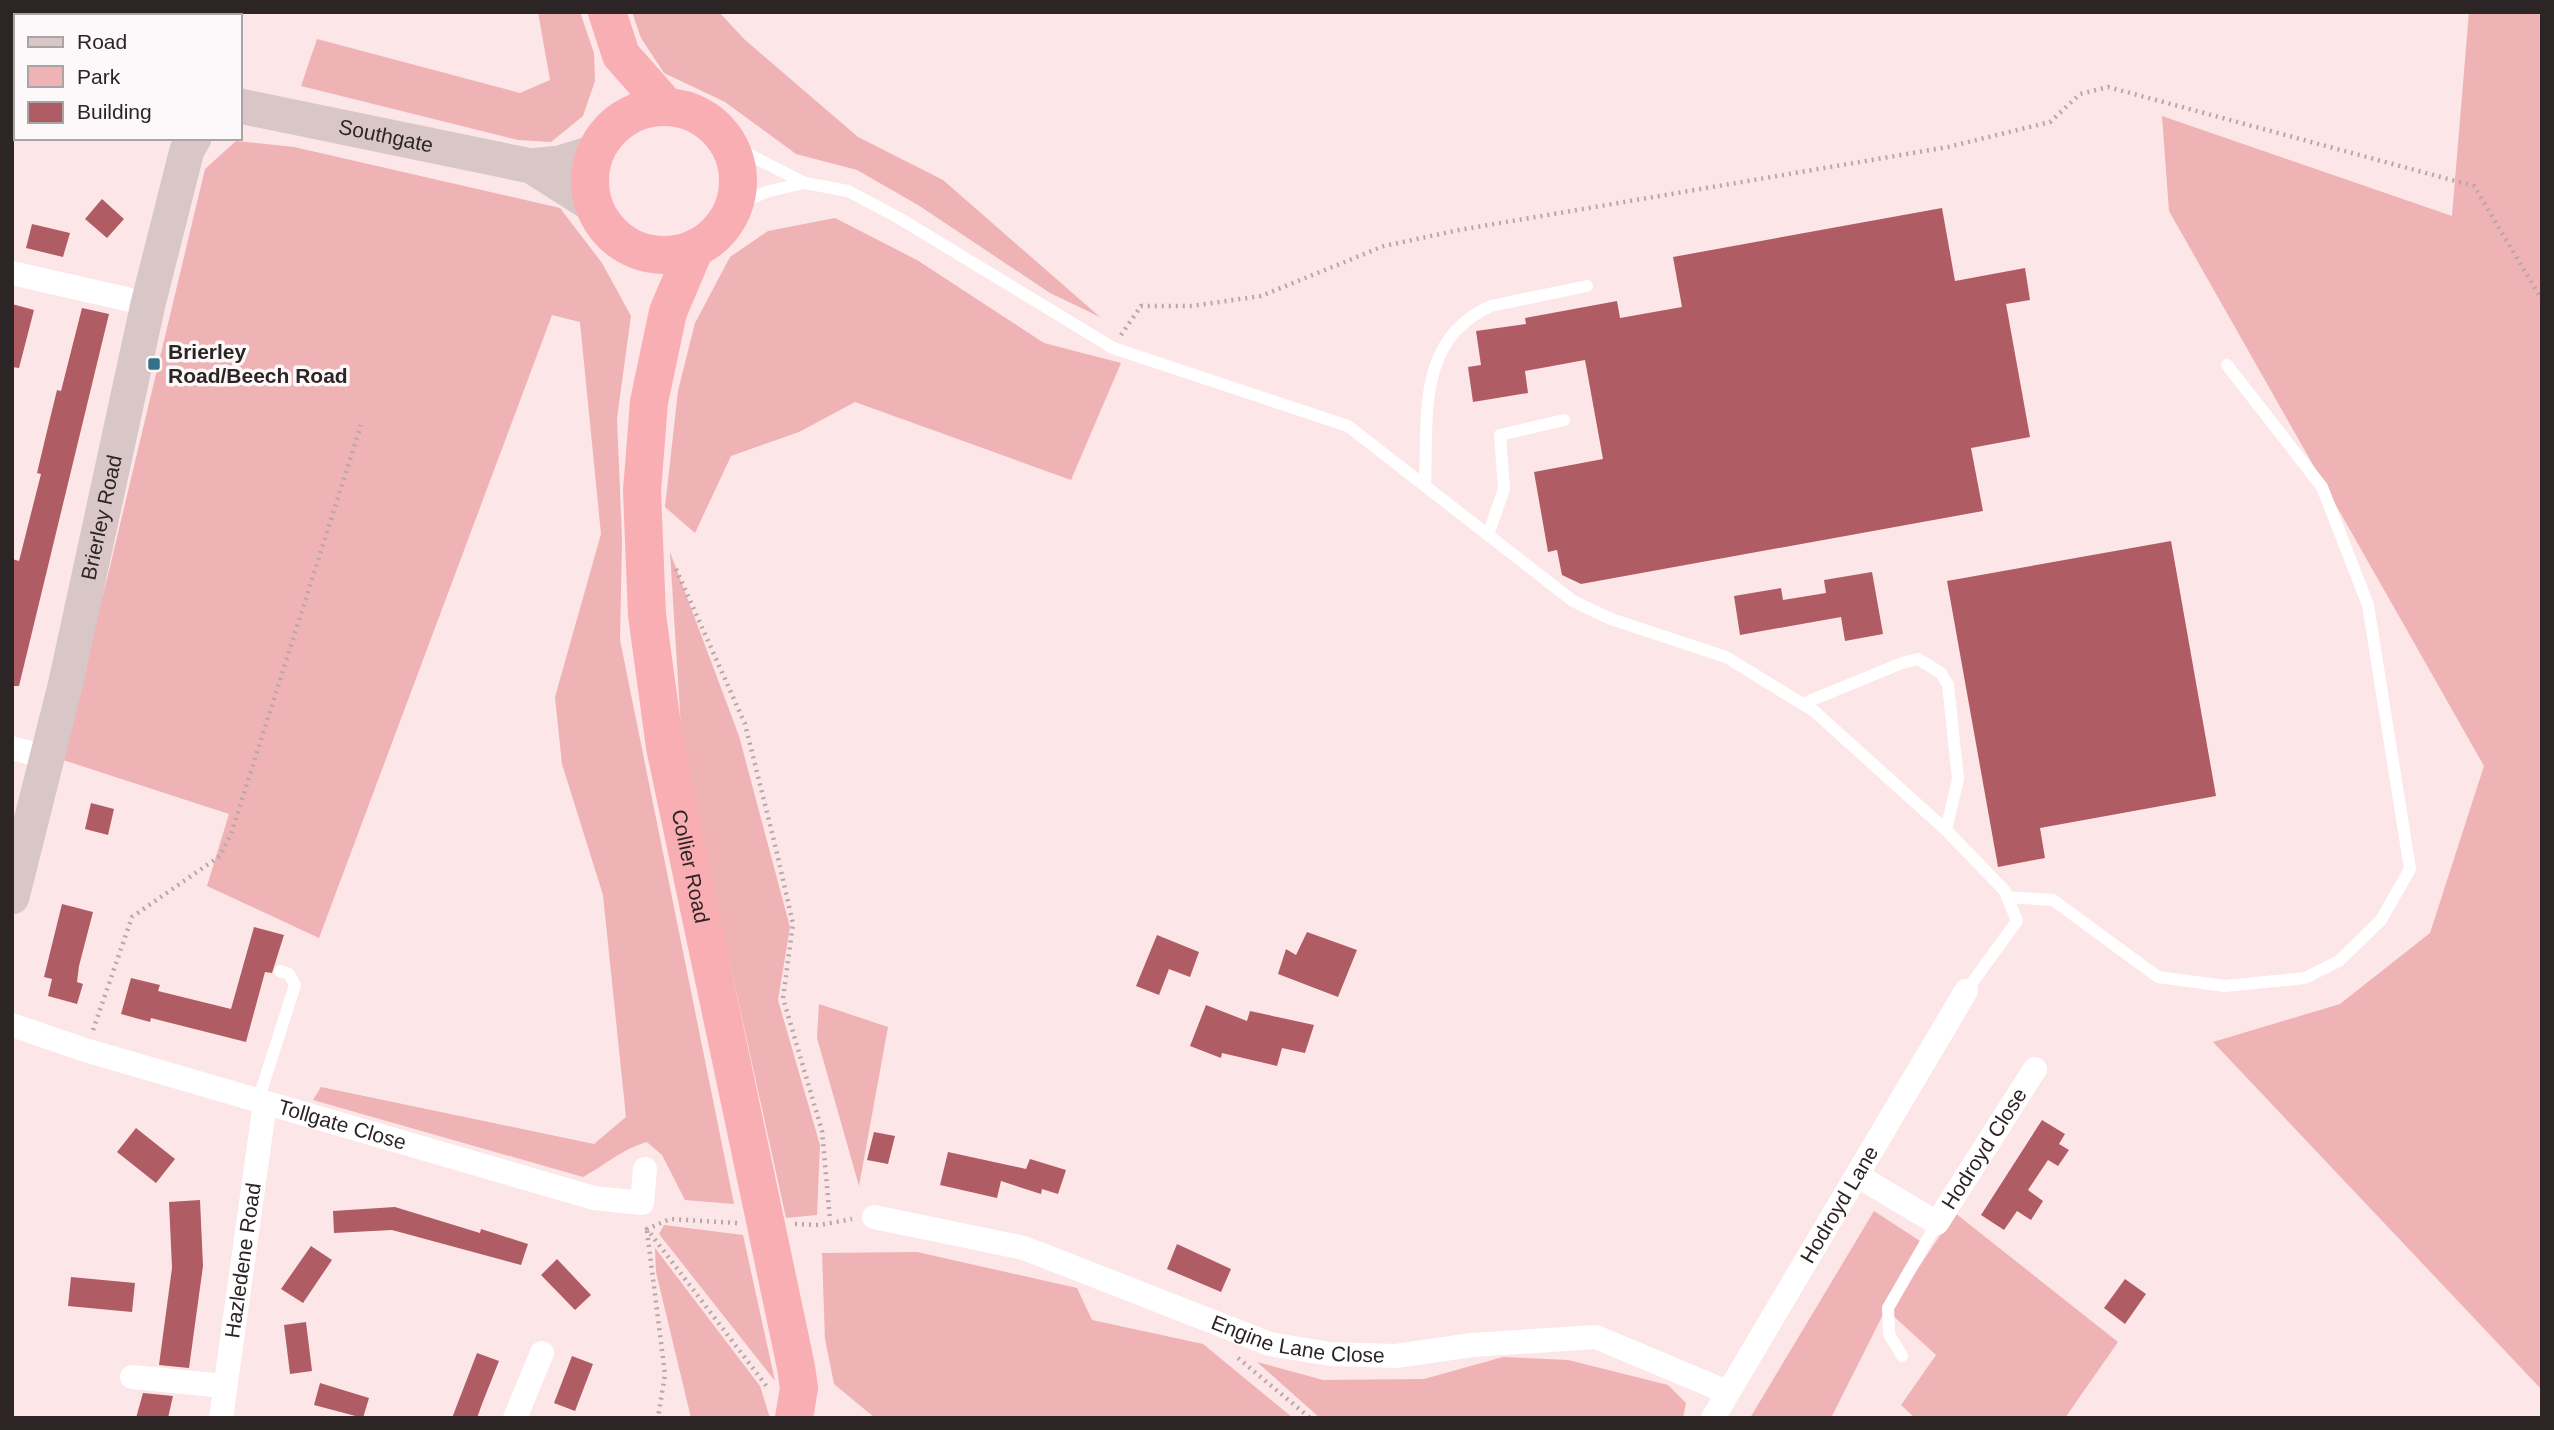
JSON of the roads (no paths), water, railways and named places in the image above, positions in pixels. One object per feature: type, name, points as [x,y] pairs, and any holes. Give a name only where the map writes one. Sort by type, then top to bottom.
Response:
[{"type":"highway","points":[[601,143],[623,118],[643,109],[666,106],[684,109],[702,117],[728,144],[736,163],[738,185],[725,223],[712,237],[695,248],[660,255],[643,252],[613,235],[594,206],[590,170],[619,85],[621,55],[607,12]]},
{"type":"highway","points":[[621,55],[666,106]]},
{"type":"highway","name":"Collier Road","points":[[695,248],[668,312],[649,402],[642,491],[647,615],[665,747],[789,1401],[823,1418]]},
{"type":"highway","name":"Collier Road","points":[[643,252],[661,340]]},
{"type":"street","name":"Southgate","points":[[242,106],[531,166],[560,163],[601,143]]},
{"type":"street","name":"Brierley Road","points":[[12,897],[66,682],[148,304],[187,150],[193,140]]},
{"type":"street","name":"Southgate","points":[[531,166],[594,206]]},
{"type":"street","points":[[12,273],[148,304]]},
{"type":"street","points":[[12,748],[47,757]]},
{"type":"street","name":"Hodroyd Lane","points":[[1713,1418],[1966,991]]},
{"type":"street","name":"Tollgate Close","points":[[12,1025],[85,1050],[594,1198],[642,1203],[645,1169]]},
{"type":"street","name":"Hodroyd Close","points":[[1858,1176],[1937,1223],[2035,1069]]},
{"type":"street","name":"Hazledene Road","points":[[221,1418],[262,1102]]},
{"type":"street","name":"Engine Lane Close","points":[[874,1217],[1024,1248],[1270,1344],[1330,1354],[1396,1356],[1472,1345],[1596,1337],[1727,1392]]},
{"type":"street","points":[[515,1418],[542,1353]]},
{"type":"street","points":[[132,1377],[225,1386]]},
{"type":"lane","points":[[728,144],[805,183],[848,191],[899,218],[1113,348],[1348,426],[1573,601],[1611,619],[1726,657],[1802,704],[1946,830],[2007,897],[2017,921],[1966,991]]},
{"type":"lane","points":[[733,205],[769,191],[805,183]]},
{"type":"lane","points":[[1425,486],[1429,382],[1439,355],[1454,332],[1471,316],[1491,306],[1587,286]]},
{"type":"lane","points":[[2007,897],[2053,900],[2158,977],[2225,986],[2305,978],[2339,961],[2381,920],[2410,869],[2368,605],[2322,487],[2227,365]]},
{"type":"lane","points":[[1488,535],[1504,489],[1500,435],[1564,420]]},
{"type":"lane","points":[[1802,704],[1902,663],[1919,659],[1941,673],[1948,685],[1958,779],[1946,830]]},
{"type":"lane","points":[[262,1102],[295,985],[289,974],[280,971]]},
{"type":"lane","points":[[1902,1356],[1889,1334],[1888,1308],[1937,1223]]},
{"type":"place","name":"Brierley Road/Beech Road","points":[[154,364]]}]
